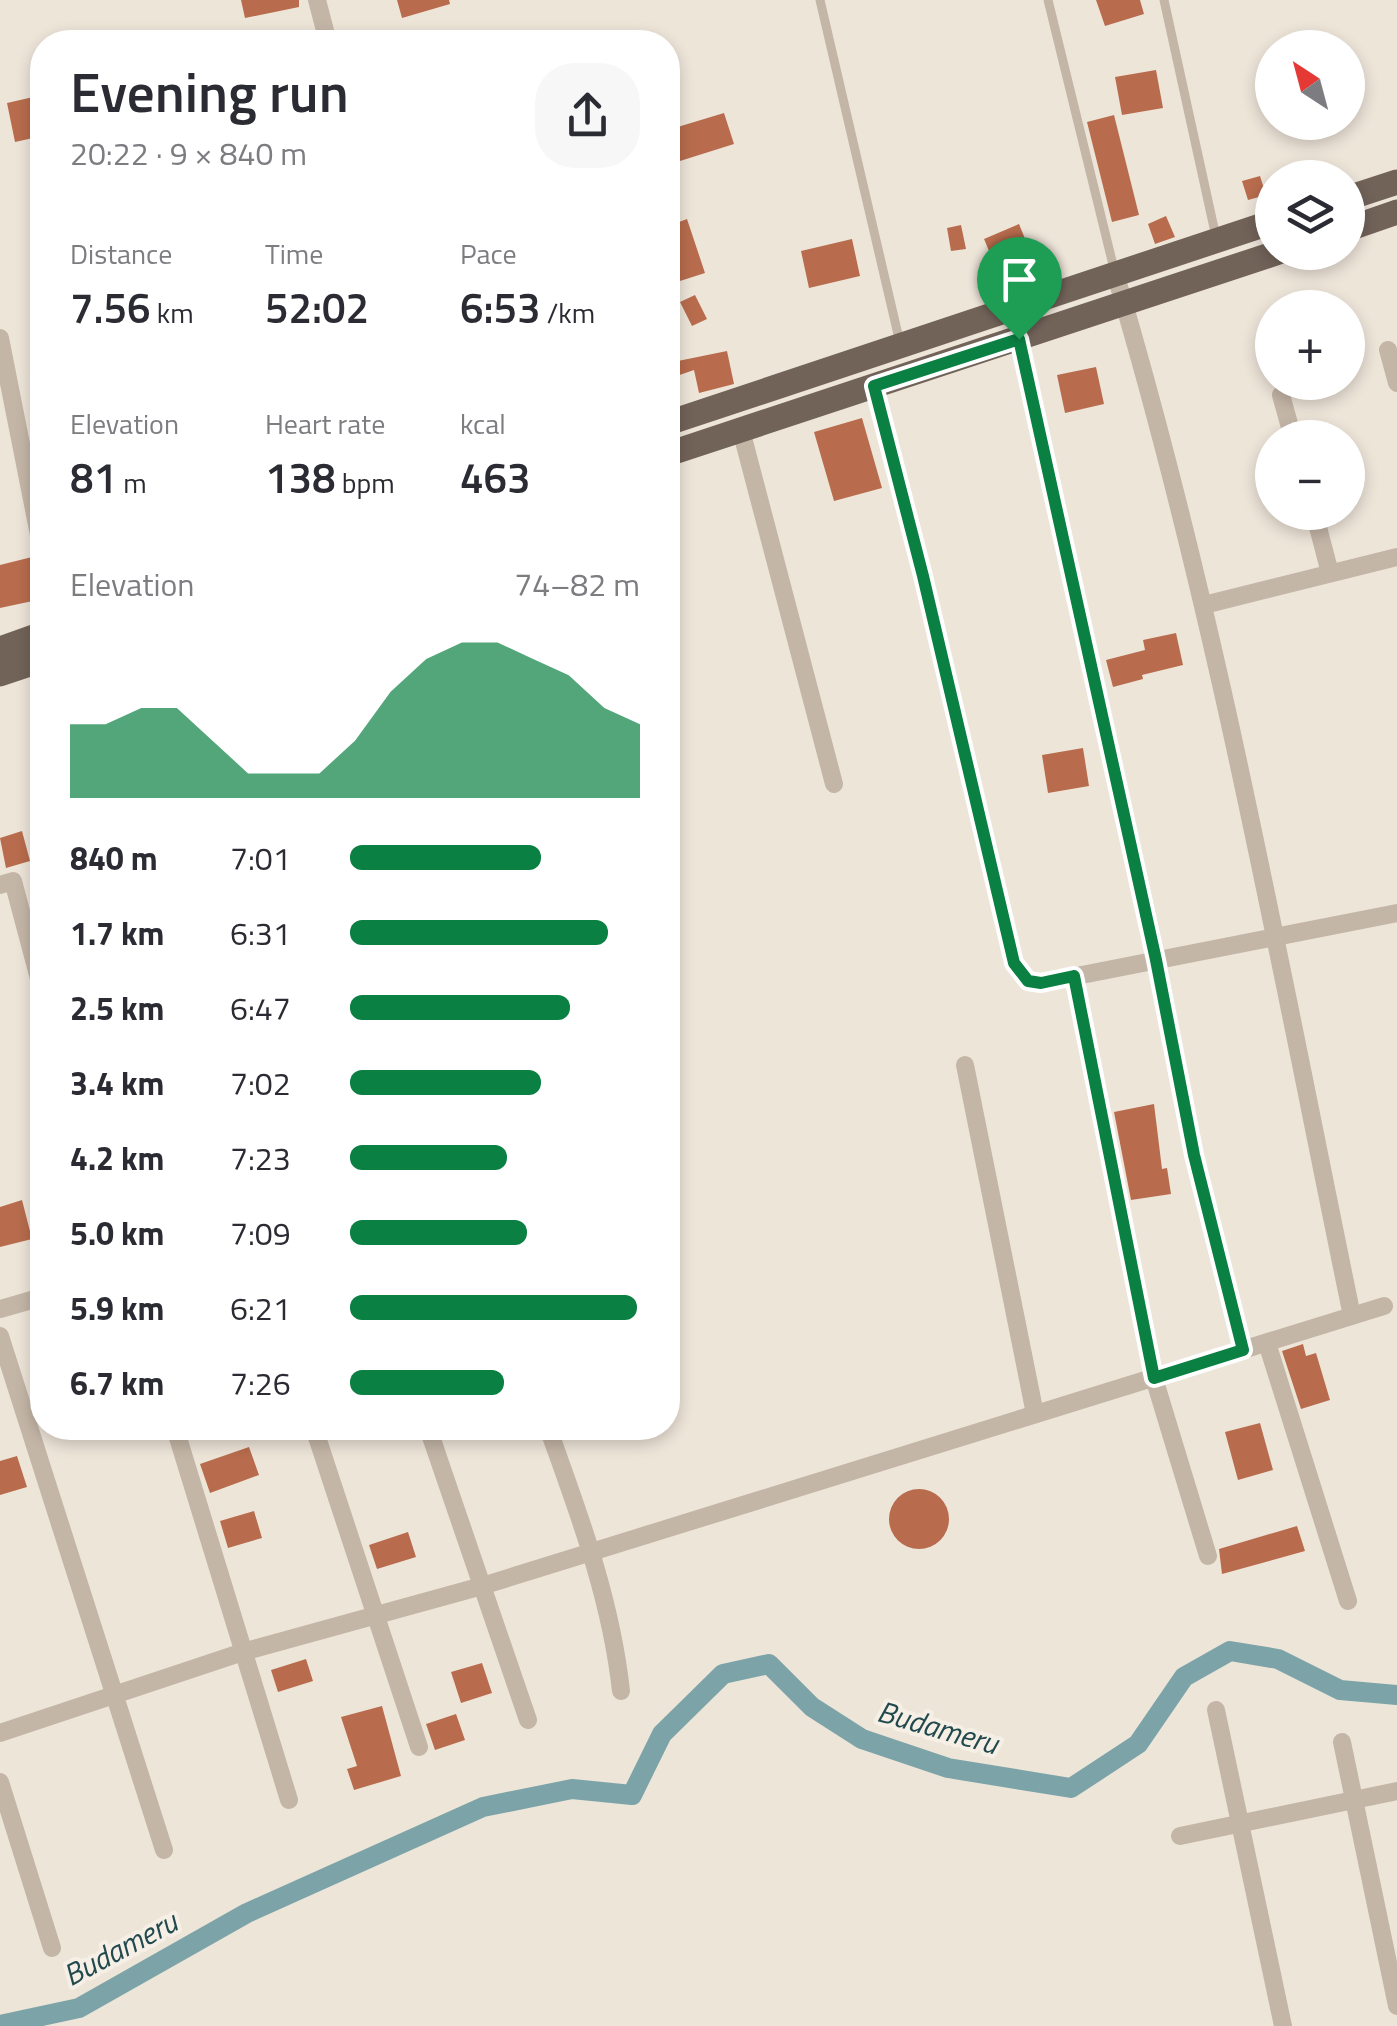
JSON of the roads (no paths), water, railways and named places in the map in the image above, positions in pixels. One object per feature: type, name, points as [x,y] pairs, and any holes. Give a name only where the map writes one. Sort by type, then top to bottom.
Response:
[{"type":"main road","points":[[1365,192],[1397,182]]},
{"type":"main road","points":[[1365,223],[1397,212]]},
{"type":"main road","points":[[680,419],[1255,227]]},
{"type":"main road","points":[[680,450],[1255,260]]},
{"type":"main road","points":[[0,649],[30,638]]},
{"type":"main road","points":[[0,674],[30,664]]},
{"type":"street","points":[[318,0],[325,30]]},
{"type":"street","points":[[1116,273],[1156,412],[1204,605],[1352,1316]]},
{"type":"street","points":[[0,338],[30,489]]},
{"type":"street","points":[[1019,339],[1156,960],[1194,1155],[1243,1350]]},
{"type":"street","points":[[1388,350],[1397,383]]},
{"type":"street","points":[[874,386],[1014,963],[1028,981],[1041,983],[1397,913]]},
{"type":"street","points":[[740,430],[834,784]]},
{"type":"street","points":[[1319,530],[1330,574]]},
{"type":"street","points":[[1204,605],[1397,557]]},
{"type":"street","points":[[0,885],[13,881],[30,945]]},
{"type":"street","points":[[1074,976],[1154,1378],[1208,1556]]},
{"type":"street","points":[[965,1065],[1035,1414]]},
{"type":"street","points":[[0,1310],[30,1301]]},
{"type":"street","points":[[0,1733],[246,1651],[482,1586],[1384,1306]]},
{"type":"street","points":[[0,1336],[30,1427]]},
{"type":"street","points":[[1267,1342],[1348,1600]]},
{"type":"street","points":[[34,1440],[164,1850]]},
{"type":"street","points":[[179,1440],[289,1800]]},
{"type":"street","points":[[318,1440],[419,1747]]},
{"type":"street","points":[[432,1440],[528,1720]]},
{"type":"street","points":[[552,1440],[592,1552],[616,1653],[620,1691]]},
{"type":"street","points":[[1216,1710],[1282,2026]]},
{"type":"street","points":[[1342,1742],[1397,2006]]},
{"type":"street","points":[[0,1782],[52,1948]]},
{"type":"street","points":[[1180,1836],[1397,1791]]},
{"type":"lane","points":[[820,0],[901,346]]},
{"type":"lane","points":[[1048,0],[1116,273]]},
{"type":"lane","points":[[1164,0],[1216,240]]},
{"type":"waterway","name":"Budameru","points":[[0,2025],[79,2008],[247,1913],[483,1807],[572,1789],[632,1795],[662,1734],[723,1674],[769,1664],[812,1707],[862,1739],[948,1768],[1071,1788],[1138,1744],[1184,1677],[1230,1651],[1278,1659],[1340,1690],[1397,1695]]}]
